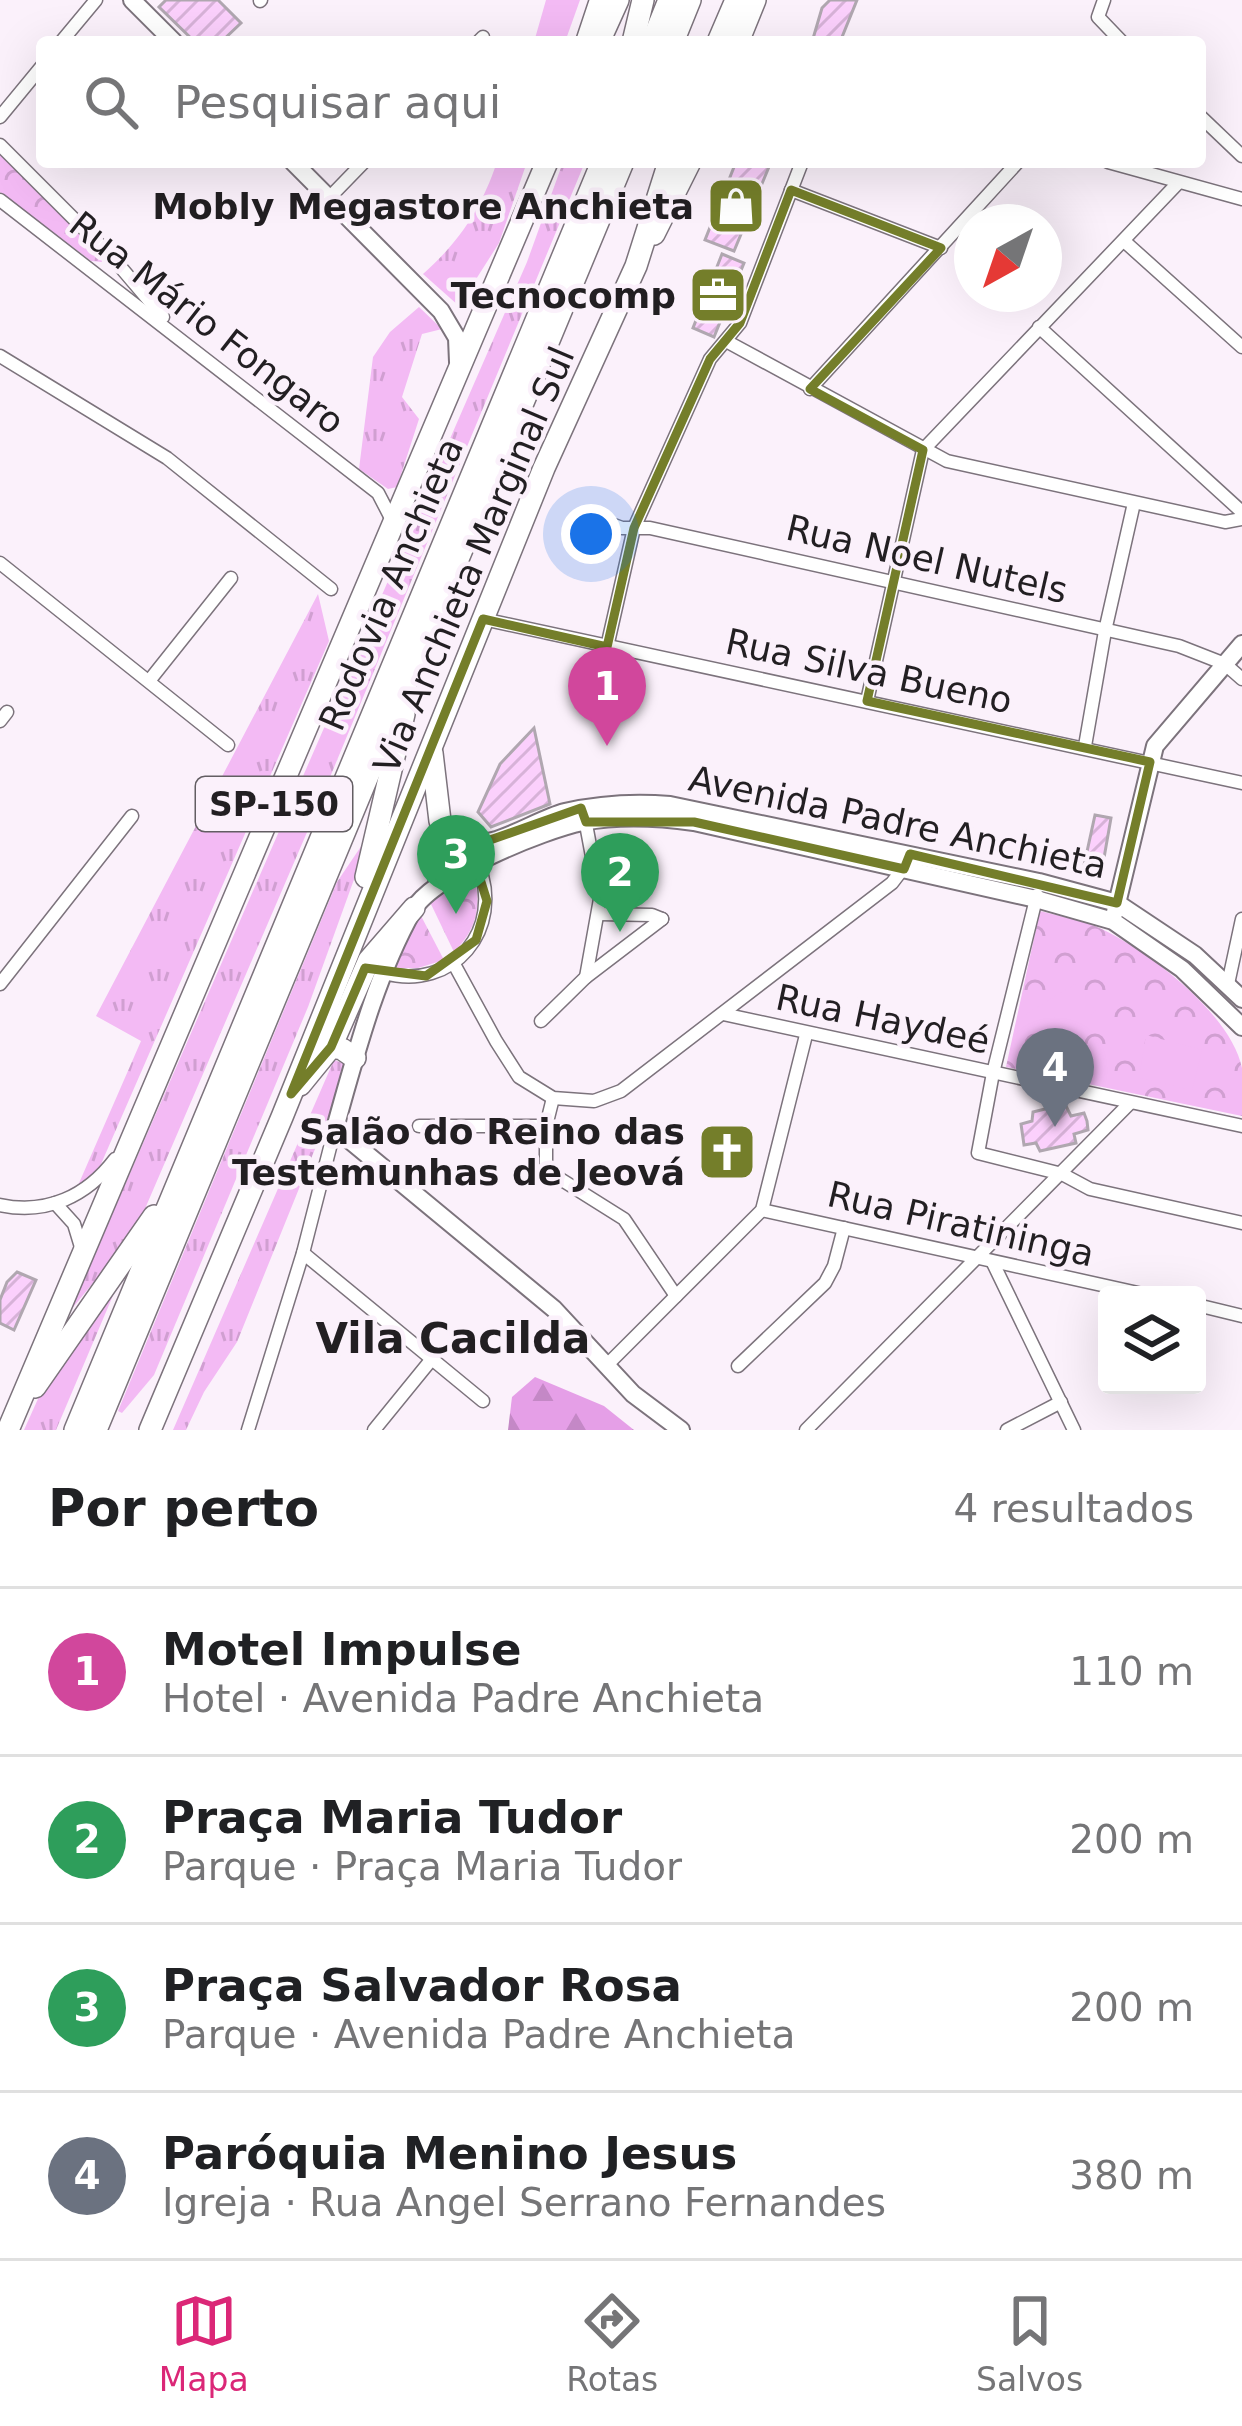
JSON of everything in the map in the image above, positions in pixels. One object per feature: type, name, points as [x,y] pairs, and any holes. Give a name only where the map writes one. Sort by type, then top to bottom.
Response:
[{"type":"highway","points":[[602,36],[618,0]]},
{"type":"highway","points":[[634,36],[643,0]]},
{"type":"highway","points":[[654,36],[669,0]]},
{"type":"highway","points":[[675,36],[690,0]]},
{"type":"highway","points":[[721,36],[736,0]]},
{"type":"highway","points":[[742,36],[755,0]]},
{"type":"highway","name":"SP-150","points":[[8,1430],[544,168]]},
{"type":"highway","name":"Rodovia Anchieta","points":[[75,1430],[599,168]]},
{"type":"highway","name":"Rodovia Anchieta","points":[[96,1430],[621,168]]},
{"type":"highway","name":"Via Anchieta Marginal Sul","points":[[150,1430],[544,468],[636,266],[667,168]]},
{"type":"highway","points":[[636,266],[687,168]]},
{"type":"highway","points":[[353,936],[416,659]]},
{"type":"highway","points":[[431,748],[439,817],[457,841]]},
{"type":"highway","points":[[291,1094],[331,1047],[369,960],[414,908]]},
{"type":"highway","points":[[331,1047],[355,1058]]},
{"type":"highway","points":[[8,1430],[144,1231],[196,1136]]},
{"type":"main road","points":[[587,36],[599,0]]},
{"type":"street","points":[[67,36],[96,0]]},
{"type":"street","points":[[132,0],[168,36]]},
{"type":"street","points":[[1103,1],[1098,16],[1116,36]]},
{"type":"street","points":[[0,117],[36,73]]},
{"type":"street","points":[[1206,122],[1242,156]]},
{"type":"street","points":[[0,145],[112,257],[179,336]]},
{"type":"street","points":[[299,168],[441,311],[459,347],[455,380]]},
{"type":"street","points":[[329,198],[358,168]]},
{"type":"street","points":[[607,647],[634,528],[710,359],[740,323],[800,168]]},
{"type":"street","points":[[810,389],[1013,168]]},
{"type":"street","points":[[1128,168],[1242,199]]},
{"type":"street","points":[[866,701],[923,450],[1178,183]]},
{"type":"street","points":[[791,190],[941,248]]},
{"type":"street","name":"Rua Mário Fongaro","points":[[0,200],[378,493]]},
{"type":"street","points":[[1124,241],[1242,347]]},
{"type":"street","points":[[96,273],[112,257]]},
{"type":"street","points":[[441,311],[465,317],[473,312],[500,273]]},
{"type":"street","points":[[1039,328],[1242,516]]},
{"type":"street","points":[[726,341],[947,461],[1225,521],[1242,516]]},
{"type":"street","points":[[0,356],[167,458],[331,590]]},
{"type":"street","points":[[378,493],[408,489]]},
{"type":"street","points":[[378,493],[394,524]]},
{"type":"street","points":[[1085,746],[1134,503]]},
{"type":"street","name":"Rua Noel Nutels","points":[[592,517],[622,528],[650,528],[1179,646],[1225,664],[1242,679]]},
{"type":"street","points":[[0,563],[228,745]]},
{"type":"street","points":[[149,681],[231,578]]},
{"type":"street","name":"Rua Silva Bueno","points":[[483,619],[1242,783]]},
{"type":"street","points":[[1115,912],[1159,739],[1242,644]]},
{"type":"street","points":[[584,815],[598,873],[600,914],[586,976]]},
{"type":"street","name":"Avenida Padre Anchieta","points":[[335,1128],[384,973],[414,908],[430,890],[584,815]]},
{"type":"street","points":[[0,984],[132,816]]},
{"type":"street","name":"Avenida Padre Anchieta","points":[[457,841],[474,845],[543,818],[640,817],[694,822],[906,861],[1115,912],[1195,955],[1242,999]]},
{"type":"street","points":[[384,973],[416,977],[454,964],[476,940],[484,921],[486,888],[480,855],[502,836]]},
{"type":"street","points":[[430,890],[458,856],[457,841]]},
{"type":"street","points":[[454,964],[513,1069],[534,1088],[553,1098],[584,1102],[615,1095],[892,883],[906,861]]},
{"type":"street","points":[[1038,890],[978,1153],[1062,1174],[1090,1189],[1242,1222]]},
{"type":"street","name":"Avenida Padre Anchieta","points":[[1115,912],[1242,1027]]},
{"type":"street","points":[[541,1022],[586,976],[662,919],[600,914]]},
{"type":"street","points":[[1228,984],[1242,919]]},
{"type":"street","name":"Rua Haydeé","points":[[723,1014],[1242,1126]]},
{"type":"street","points":[[606,1366],[762,1210],[806,1035]]},
{"type":"street","points":[[553,1098],[546,1126],[548,1173],[624,1219],[676,1296]]},
{"type":"street","points":[[806,1430],[986,1262],[1130,1103]]},
{"type":"street","points":[[419,1126],[546,1126]]},
{"type":"street","points":[[248,1430],[303,1253],[335,1128],[554,1309],[645,1405],[681,1430]]},
{"type":"street","points":[[0,1205],[28,1208],[55,1203],[90,1188],[130,1138]]},
{"type":"street","points":[[55,1203],[74,1224],[81,1252]]},
{"type":"street","name":"Rua Piratininga","points":[[762,1210],[1103,1286]]},
{"type":"street","points":[[738,1366],[825,1283],[844,1228]]},
{"type":"street","points":[[303,1253],[483,1401]]},
{"type":"street","points":[[986,1262],[1074,1430]]},
{"type":"street","points":[[1206,1307],[1242,1316]]},
{"type":"street","points":[[374,1430],[431,1360]]},
{"type":"street","points":[[1007,1430],[1061,1402]]},
{"type":"highlighted area","points":[[791,190],[941,248],[810,389],[923,450],[867,701],[1150,762],[1117,903],[910,854],[904,869],[694,822],[586,822],[581,808],[470,847],[487,901],[476,940],[426,976],[365,968],[331,1047],[291,1094],[483,619],[607,647],[634,528],[710,359],[740,323]]},
{"type":"green space","points":[[546,0],[580,0],[567,36],[536,36]]},
{"type":"green space","points":[[0,151],[99,252],[102,262],[91,261],[0,192]]},
{"type":"green space","points":[[495,168],[525,168],[499,243],[459,306],[423,274],[448,249],[484,195]]},
{"type":"green space","points":[[561,168],[583,168],[311,823],[135,1232],[70,1311],[527,262]]},
{"type":"green space","points":[[419,307],[442,329],[422,334],[402,397],[419,419],[397,487],[388,489],[359,469],[373,357],[390,332]]},
{"type":"green space","points":[[318,594],[329,641],[98,1171],[76,1190],[141,1041],[96,1016]]},
{"type":"green space","points":[[364,842],[308,1007],[154,1375],[122,1413],[118,1411],[337,882]]},
{"type":"green space","points":[[473,875],[475,917],[454,952],[429,900]]},
{"type":"green space","points":[[1040,911],[1115,936],[1204,1004],[1235,1047],[1242,1068],[1242,1116],[1006,1067]]},
{"type":"green space","points":[[419,912],[444,960],[418,968],[396,968]]},
{"type":"green space","points":[[1077,983],[1096,1011],[1046,1043],[1026,1014]]},
{"type":"green space","points":[[1146,1035],[1202,1050],[1192,1090],[1139,1078]]},
{"type":"green space","points":[[334,1060],[345,1064],[334,1102],[237,1342],[186,1430],[173,1430]]},
{"type":"green space","points":[[117,1286],[56,1430],[24,1430],[46,1381]]},
{"type":"green space","points":[[535,1377],[604,1406],[634,1430],[508,1430],[512,1397]]},
{"type":"building","points":[[166,0],[218,0],[241,23],[227,36],[189,36],[159,7]]},
{"type":"building","points":[[830,0],[857,0],[842,36],[814,36],[822,8]]},
{"type":"building","name":"Mobly Megastore Anchieta","points":[[734,168],[769,168],[734,251],[705,240]]},
{"type":"building","name":"Tecnocomp","points":[[722,254],[744,263],[714,337],[693,328]]},
{"type":"building","points":[[534,728],[550,804],[491,827],[478,812],[500,764]]},
{"type":"building","points":[[1095,815],[1111,818],[1101,875],[1083,870]]},
{"type":"building","points":[[1065,1104],[1071,1116],[1084,1113],[1087,1121],[1088,1130],[1074,1134],[1076,1143],[1040,1151],[1036,1143],[1024,1145],[1021,1124],[1032,1121],[1033,1112]]},
{"type":"building","name":"Salão do Reino das Testemunhas de Jeová","points":[[704,1138],[753,1150],[747,1167],[701,1155]]},
{"type":"building","points":[[17,1272],[36,1280],[14,1330],[0,1323],[0,1300]]},
{"type":"place","name":"Mobly Megastore Anchieta","points":[[736,206]]},
{"type":"place","name":"Tecnocomp","points":[[718,295]]},
{"type":"place","name":"Motel Impulse","points":[[607,746]]},
{"type":"place","name":"Praça Salvador Rosa","points":[[456,914]]},
{"type":"place","name":"Praça Maria Tudor","points":[[620,932]]},
{"type":"place","name":"Paróquia Menino Jesus","points":[[1055,1127]]},
{"type":"place","name":"Salão do Reino das Testemunhas de Jeová","points":[[727,1152]]},
{"type":"district","name":"Vila Cacilda","points":[[453,1338]]}]
